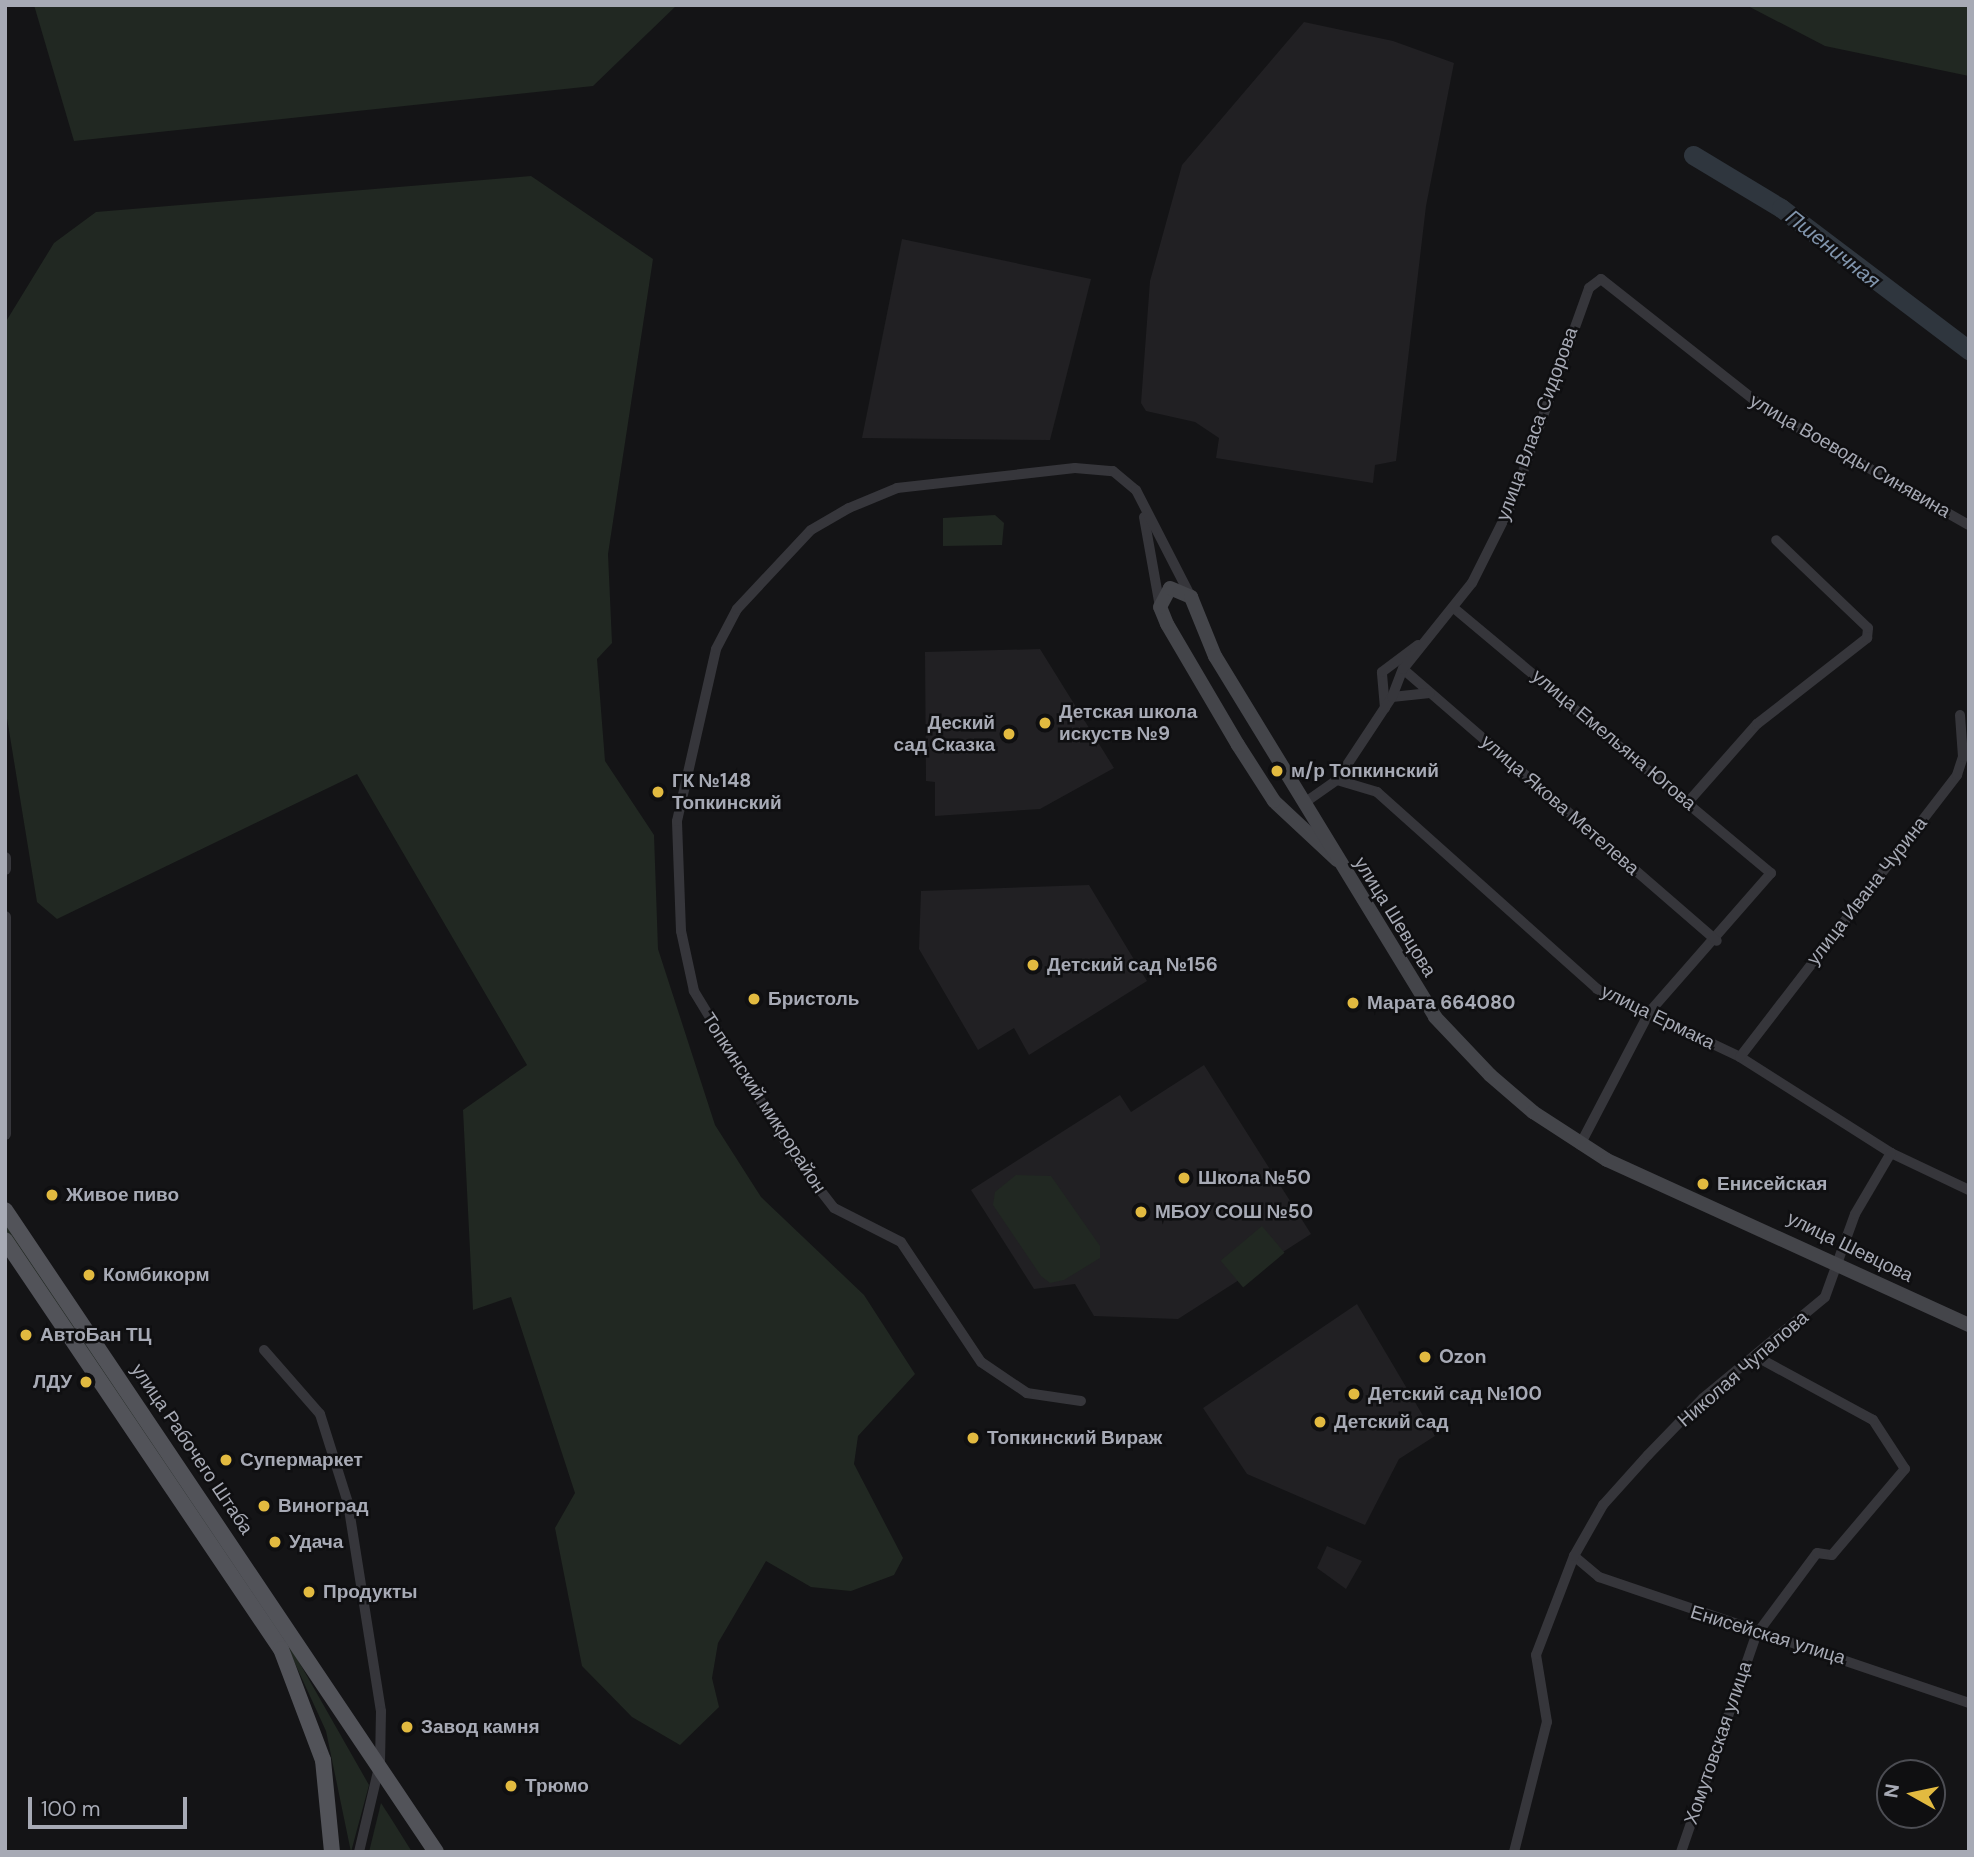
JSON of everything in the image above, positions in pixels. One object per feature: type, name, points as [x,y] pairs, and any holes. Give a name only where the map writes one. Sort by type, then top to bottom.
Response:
[{"type":"main road","points":[[1191,597],[1170,588],[1160,607],[1274,801],[1336,860]]},
{"type":"main road","name":"улица Шевцова","points":[[1191,597],[1215,656],[1307,801],[1336,860],[1456,1042],[1533,1112],[1580,1145],[1969,1325]]},
{"type":"main road","name":"улица Рабочего Штаба","points":[[5,1210],[380,1763],[436,1852]]},
{"type":"main road","name":"улица Рабочего Штаба","points":[[5,1240],[281,1649],[323,1760],[332,1852]]},
{"type":"street","name":"улица Воеводы Синявина","points":[[1601,279],[1767,410],[1969,525]]},
{"type":"street","name":"улица Власа Сидорова","points":[[1337,780],[1392,697],[1403,669],[1438,632],[1455,609],[1511,505],[1571,331],[1589,288],[1601,279]]},
{"type":"street","name":"Топкинский микрорайон","points":[[1081,1401],[1027,1393],[981,1362],[901,1242],[834,1208],[796,1159],[694,991],[681,931],[677,830],[716,649],[764,574],[811,530],[897,488],[1075,468],[1126,477]]},
{"type":"street","name":"улица Шевцова","points":[[1126,477],[1191,597]]},
{"type":"street","points":[[1143,507],[1160,607]]},
{"type":"street","points":[[1689,801],[1757,724],[1867,638],[1868,628],[1776,540]]},
{"type":"street","name":"улица Емельяна Югова","points":[[1455,609],[1689,801],[1771,873],[1717,941]]},
{"type":"street","points":[[1385,708],[1382,672],[1438,632]]},
{"type":"street","name":"улица Якова Метелева","points":[[1403,669],[1717,941]]},
{"type":"street","points":[[1392,697],[1430,693]]},
{"type":"street","name":"улица Ивана Чурина","points":[[1740,1057],[1957,775],[1963,757],[1960,715]]},
{"type":"street","points":[[1307,801],[1337,780]]},
{"type":"street","name":"улица Ермака","points":[[1337,780],[1377,792],[1597,989],[1650,1011],[1740,1057],[1891,1153],[1969,1190]]},
{"type":"street","points":[[5,858],[5,869]]},
{"type":"street","points":[[5,916],[5,1132]]},
{"type":"street","points":[[1580,1145],[1650,1011],[1717,941]]},
{"type":"street","name":"Николая Чупалова","points":[[1514,1852],[1547,1722],[1536,1655],[1574,1556],[1603,1505],[1703,1398],[1759,1357],[1825,1297],[1839,1265],[1855,1214],[1891,1153]]},
{"type":"street","points":[[264,1350],[320,1414],[334,1447],[381,1711],[380,1763],[359,1852]]},
{"type":"street","name":"Хомутовская улица","points":[[1681,1852],[1756,1635],[1817,1553],[1832,1555],[1905,1469],[1873,1420],[1759,1357]]},
{"type":"street","name":"Енисейская улица","points":[[1574,1556],[1599,1577],[1756,1635],[1781,1635],[1969,1703]]},
{"type":"shaded area","points":[[34,5],[677,5],[593,86],[74,141]]},
{"type":"shaded area","points":[[1746,5],[1969,5],[1969,76],[1825,46]]},
{"type":"shaded area","points":[[1304,22],[1393,41],[1454,63],[1426,206],[1396,461],[1375,465],[1373,483],[1216,458],[1219,438],[1195,422],[1146,411],[1141,403],[1150,281],[1182,165]]},
{"type":"shaded area","points":[[531,176],[653,259],[608,554],[612,643],[597,659],[605,761],[654,835],[658,949],[715,1125],[761,1197],[864,1295],[915,1374],[858,1436],[854,1464],[903,1558],[894,1575],[851,1591],[811,1587],[766,1561],[718,1643],[712,1678],[719,1707],[680,1745],[632,1717],[582,1666],[555,1528],[575,1493],[511,1297],[473,1310],[463,1110],[527,1065],[357,774],[57,919],[37,902],[5,706],[5,323],[54,243],[96,212]]},
{"type":"shaded area","points":[[902,239],[1091,279],[1050,440],[862,438]]},
{"type":"shaded area","points":[[995,515],[1004,523],[1002,545],[943,546],[943,518]]},
{"type":"shaded area","name":"Деский сад Сказка","points":[[1040,649],[1114,768],[1040,809],[935,816],[935,782],[926,781],[925,652]]},
{"type":"shaded area","name":"Детский сад №156","points":[[1089,885],[1147,981],[1029,1055],[1014,1028],[978,1050],[919,949],[921,891]]},
{"type":"shaded area","name":"МБОУ СОШ №50","points":[[1204,1065],[1311,1234],[1178,1319],[1094,1316],[1075,1284],[1034,1289],[971,1190],[1120,1095],[1131,1112]]},
{"type":"shaded area","points":[[1016,1175],[1051,1176],[1100,1246],[1100,1258],[1064,1280],[1050,1283],[1041,1276],[993,1205],[995,1192]]},
{"type":"shaded area","points":[[8,1225],[266,1604],[369,1785],[351,1852],[326,1731],[287,1646],[5,1229]]},
{"type":"shaded area","points":[[1262,1226],[1284,1253],[1243,1288],[1221,1261]]},
{"type":"shaded area","name":"Детский сад","points":[[1357,1304],[1435,1436],[1399,1459],[1365,1525],[1247,1474],[1203,1408]]},
{"type":"shaded area","points":[[1327,1546],[1362,1561],[1346,1589],[1317,1568]]},
{"type":"shaded area","points":[[381,1803],[392,1820],[412,1852],[369,1852]]},
{"type":"waterway","name":"Пшеничная","points":[[1693,155],[1781,208],[1969,350]]},
{"type":"place","name":"Детская школа искуств №9","points":[[1045,723]]},
{"type":"place","name":"Деский сад Сказка","points":[[1009,734]]},
{"type":"place","name":"м/р Топкинский","points":[[1277,771]]},
{"type":"place","name":"ГК №148 Топкинский","points":[[658,792]]},
{"type":"place","name":"Детский сад №156","points":[[1033,965]]},
{"type":"place","name":"Бристоль","points":[[754,999]]},
{"type":"place","name":"Марата 664080","points":[[1353,1003]]},
{"type":"place","name":"Школа №50","points":[[1184,1178]]},
{"type":"place","name":"Енисейская","points":[[1703,1184]]},
{"type":"place","name":"Живое пиво","points":[[52,1195]]},
{"type":"place","name":"МБОУ СОШ №50","points":[[1141,1212]]},
{"type":"place","name":"Комбикорм","points":[[89,1275]]},
{"type":"place","name":"АвтоБан ТЦ","points":[[26,1335]]},
{"type":"place","name":"Ozon","points":[[1425,1357]]},
{"type":"place","name":"ЛДУ","points":[[86,1382]]},
{"type":"place","name":"Детский сад №100","points":[[1354,1394]]},
{"type":"place","name":"Детский сад","points":[[1320,1422]]},
{"type":"place","name":"Топкинский Вираж","points":[[973,1438]]},
{"type":"place","name":"Супермаркет","points":[[226,1460]]},
{"type":"place","name":"Виноград","points":[[264,1506]]},
{"type":"place","name":"Удача","points":[[275,1542]]},
{"type":"place","name":"Продукты","points":[[309,1592]]},
{"type":"place","name":"Завод камня","points":[[407,1727]]},
{"type":"place","name":"Трюмо","points":[[511,1786]]}]
